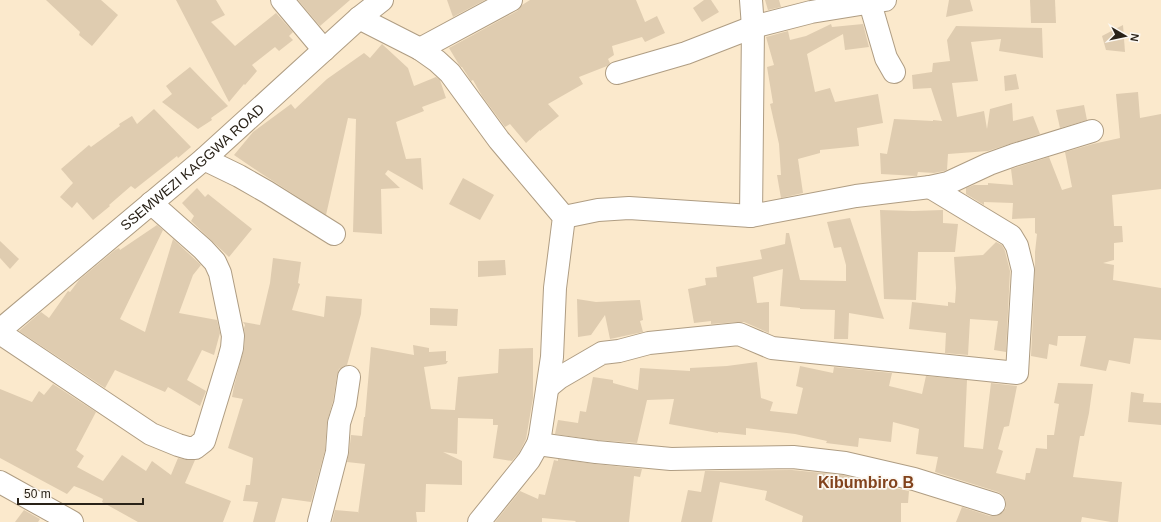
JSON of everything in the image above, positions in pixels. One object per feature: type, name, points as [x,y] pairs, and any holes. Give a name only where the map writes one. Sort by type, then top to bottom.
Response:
[{"type":"street","points":[[282,0],[324,50]]},
{"type":"street","name":"SSEMWEZI KAGGWA ROAD","points":[[0,332],[204,159],[359,18],[382,0]]},
{"type":"street","points":[[420,49],[511,0]]},
{"type":"street","points":[[751,0],[753,28],[751,216]]},
{"type":"street","points":[[617,73],[686,53],[753,28],[811,12],[878,2],[886,58],[894,72]]},
{"type":"street","points":[[359,18],[420,49],[450,73],[499,140],[564,217],[555,288],[552,357],[538,444],[529,460],[479,522]]},
{"type":"street","points":[[564,217],[598,210],[629,208],[751,216],[856,196],[930,187],[948,183],[989,164],[1014,155],[1092,131]]},
{"type":"street","points":[[204,159],[267,192],[334,234]]},
{"type":"street","points":[[548,387],[559,378],[602,353],[619,351],[649,343],[739,334],[772,348],[1017,373],[1023,270],[1017,246],[1011,236],[930,187]]},
{"type":"street","points":[[0,332],[151,434],[178,446],[188,448],[195,448],[204,441],[232,348],[233,336],[220,273],[215,262],[203,249],[151,203]]},
{"type":"street","points":[[319,522],[337,452],[339,423],[345,404],[349,377]]},
{"type":"street","points":[[538,444],[604,453],[671,459],[793,458],[845,464],[914,479],[994,504]]},
{"type":"street","points":[[0,482],[72,522]]},
{"type":"building","points":[[46,0],[101,0],[118,15],[92,46],[79,35],[80,32]]},
{"type":"building","points":[[176,0],[216,0],[225,15],[211,22],[235,46],[276,13],[293,32],[289,36],[293,40],[279,51],[275,47],[252,65],[257,71],[229,102]]},
{"type":"building","points":[[298,0],[350,0],[320,26]]},
{"type":"building","points":[[447,0],[485,0],[453,17]]},
{"type":"building","points":[[530,0],[636,0],[645,22],[657,16],[665,33],[645,42],[642,37],[612,46],[614,55],[608,59],[610,63],[607,66],[579,77],[583,84],[548,104],[559,116],[526,143],[510,124],[505,127],[482,96],[473,80],[471,81],[458,63],[449,48],[517,11],[522,5]]},
{"type":"building","points":[[704,0],[711,0],[719,12],[702,22],[693,8]]},
{"type":"building","points":[[765,0],[779,0],[781,7],[768,10]]},
{"type":"building","points":[[949,0],[970,0],[973,11],[946,17]]},
{"type":"building","points":[[1030,0],[1055,0],[1056,23],[1031,23]]},
{"type":"building","points":[[831,24],[832,27],[863,24],[869,47],[845,50],[843,34],[807,54],[815,92],[830,88],[835,102],[878,94],[883,123],[857,128],[859,146],[820,150],[820,153],[798,159],[803,193],[781,198],[777,175],[781,175],[779,144],[770,104],[773,103],[767,67],[774,65],[766,37],[788,31],[790,40],[806,36]]},
{"type":"building","points":[[1123,25],[1125,52],[1106,50],[1102,36]]},
{"type":"building","points":[[956,26],[1042,28],[1043,58],[999,51],[1001,39],[971,42],[978,81],[952,83],[957,117],[984,111],[987,129],[990,109],[1012,103],[1013,121],[1033,116],[1040,134],[988,151],[948,154],[947,170],[944,171],[934,173],[918,172],[917,176],[881,174],[880,153],[887,154],[894,119],[942,121],[931,88],[913,89],[912,75],[932,72],[933,63],[950,61],[947,40]]},
{"type":"building","points":[[382,44],[408,68],[414,86],[436,77],[440,80],[446,98],[422,107],[424,111],[396,122],[406,159],[421,158],[423,190],[388,170],[385,174],[400,188],[381,189],[382,234],[353,232],[356,119],[348,118],[326,215],[234,155],[253,132],[291,104],[295,109],[327,79],[364,53],[370,58]]},
{"type":"building","points":[[190,67],[228,106],[211,118],[212,120],[198,129],[162,102],[172,94],[166,86]]},
{"type":"building","points":[[1016,74],[1019,89],[1005,91],[1004,76]]},
{"type":"building","points":[[1138,92],[1140,118],[1161,114],[1161,189],[1112,195],[1114,226],[1122,226],[1123,242],[1114,243],[1114,260],[1103,263],[1114,265],[1113,280],[1161,288],[1161,340],[1134,338],[1130,364],[1109,360],[1106,371],[1080,366],[1086,336],[1058,336],[1057,346],[1049,344],[1047,359],[1031,356],[1037,234],[1035,233],[1035,218],[1012,219],[1013,203],[984,202],[984,205],[966,194],[966,188],[974,185],[988,185],[988,183],[1013,185],[1011,169],[1049,157],[1062,190],[1072,187],[1065,152],[1120,138],[1116,94]]},
{"type":"building","points":[[1084,105],[1087,120],[1060,128],[1056,110]]},
{"type":"building","points":[[154,109],[191,147],[135,189],[131,186],[93,220],[77,202],[72,208],[60,197],[73,183],[61,169],[89,145],[91,147],[120,126],[119,124],[132,116],[137,124]]},
{"type":"building","points":[[463,178],[494,195],[480,220],[449,204]]},
{"type":"building","points":[[197,188],[205,197],[208,194],[252,229],[229,257],[191,221],[194,216],[182,203]]},
{"type":"building","points":[[880,210],[943,210],[943,223],[958,224],[955,252],[918,252],[916,300],[884,299]]},
{"type":"building","points":[[850,218],[884,319],[849,313],[848,339],[834,339],[835,310],[800,309],[780,306],[783,269],[753,277],[757,303],[769,302],[769,333],[744,322],[711,324],[711,321],[694,323],[688,289],[706,285],[705,278],[717,277],[716,267],[762,259],[760,250],[785,244],[786,233],[789,233],[800,280],[846,281],[846,265],[841,247],[834,248],[827,222]]},
{"type":"building","points":[[157,225],[163,230],[120,319],[145,332],[173,239],[201,265],[193,275],[179,313],[217,320],[220,333],[214,355],[202,350],[187,380],[206,391],[200,406],[168,387],[165,392],[115,370],[105,388],[19,331],[41,312],[49,318],[68,291],[70,292],[79,280],[115,250],[119,248],[120,250]]},
{"type":"building","points":[[0,241],[19,259],[10,269],[0,258]]},
{"type":"building","points":[[996,242],[1002,245],[1005,251],[1010,271],[1006,352],[994,350],[998,321],[970,319],[968,355],[945,353],[946,333],[909,329],[912,302],[948,306],[948,302],[955,303],[956,288],[954,257],[983,255]]},
{"type":"building","points":[[273,258],[301,262],[298,283],[300,284],[292,310],[324,317],[326,296],[362,299],[361,314],[347,365],[339,369],[337,375],[333,401],[327,422],[325,450],[311,502],[282,498],[275,522],[253,522],[258,502],[243,501],[246,485],[250,485],[253,458],[228,448],[243,399],[232,397],[244,349],[245,325],[243,322],[260,325],[270,283]]},
{"type":"building","points":[[505,260],[506,275],[478,277],[478,261]]},
{"type":"building","points":[[577,299],[596,302],[640,300],[643,320],[640,321],[643,332],[610,339],[605,315],[591,335],[578,337]]},
{"type":"building","points":[[430,308],[458,309],[457,326],[430,325]]},
{"type":"building","points":[[413,345],[429,348],[429,352],[446,351],[446,361],[448,361],[446,364],[424,367],[431,409],[455,410],[458,377],[498,373],[499,349],[533,348],[533,398],[526,439],[519,453],[512,461],[493,458],[498,425],[493,425],[493,419],[458,418],[457,454],[443,452],[462,461],[462,485],[426,484],[425,512],[416,512],[417,522],[332,522],[335,510],[358,512],[358,514],[365,464],[347,462],[351,435],[362,436],[371,347],[414,355]]},
{"type":"building","points":[[757,362],[761,398],[773,402],[770,411],[797,414],[803,388],[796,386],[800,366],[833,373],[834,367],[892,373],[889,386],[922,394],[926,376],[967,380],[964,447],[983,449],[991,383],[1017,386],[1009,426],[1004,427],[998,449],[1003,451],[996,473],[1025,480],[1026,473],[1030,473],[1036,448],[1047,449],[1047,435],[1054,435],[1059,404],[1054,403],[1058,383],[1093,384],[1089,413],[1084,436],[1080,436],[1073,477],[1122,482],[1118,522],[1082,517],[1081,522],[956,522],[962,507],[990,516],[996,516],[1002,513],[1006,508],[1006,501],[1003,495],[998,492],[935,472],[938,457],[916,454],[919,429],[893,422],[891,442],[859,438],[858,447],[826,443],[827,441],[795,434],[746,428],[746,435],[718,433],[669,424],[674,399],[647,400],[637,443],[597,440],[555,434],[558,420],[578,423],[580,411],[586,412],[593,377],[613,380],[613,383],[638,390],[640,368],[690,371],[690,368],[727,366]]},
{"type":"building","points":[[53,384],[96,412],[76,450],[84,456],[77,467],[103,481],[122,455],[146,471],[152,461],[171,475],[178,458],[195,460],[185,483],[231,501],[223,522],[138,522],[102,502],[103,499],[84,490],[74,486],[67,494],[0,458],[0,389],[32,402],[39,391],[44,395]]},
{"type":"building","points":[[1131,392],[1144,394],[1143,402],[1161,403],[1161,425],[1128,422]]},
{"type":"building","points":[[558,459],[642,469],[640,477],[634,476],[629,522],[575,522],[576,521],[542,518],[542,522],[495,522],[520,491],[538,499],[539,494],[545,495],[554,460],[558,461]]},
{"type":"building","points":[[792,470],[843,475],[857,480],[909,491],[908,503],[901,503],[901,522],[802,522],[803,516],[765,500],[767,491],[720,482],[712,522],[681,522],[688,490],[701,492],[705,471]]},
{"type":"building","points":[[24,510],[40,519],[38,522],[15,522]]},
{"type":"district","name":"Kibumbiro B","points":[[866,482]]}]
